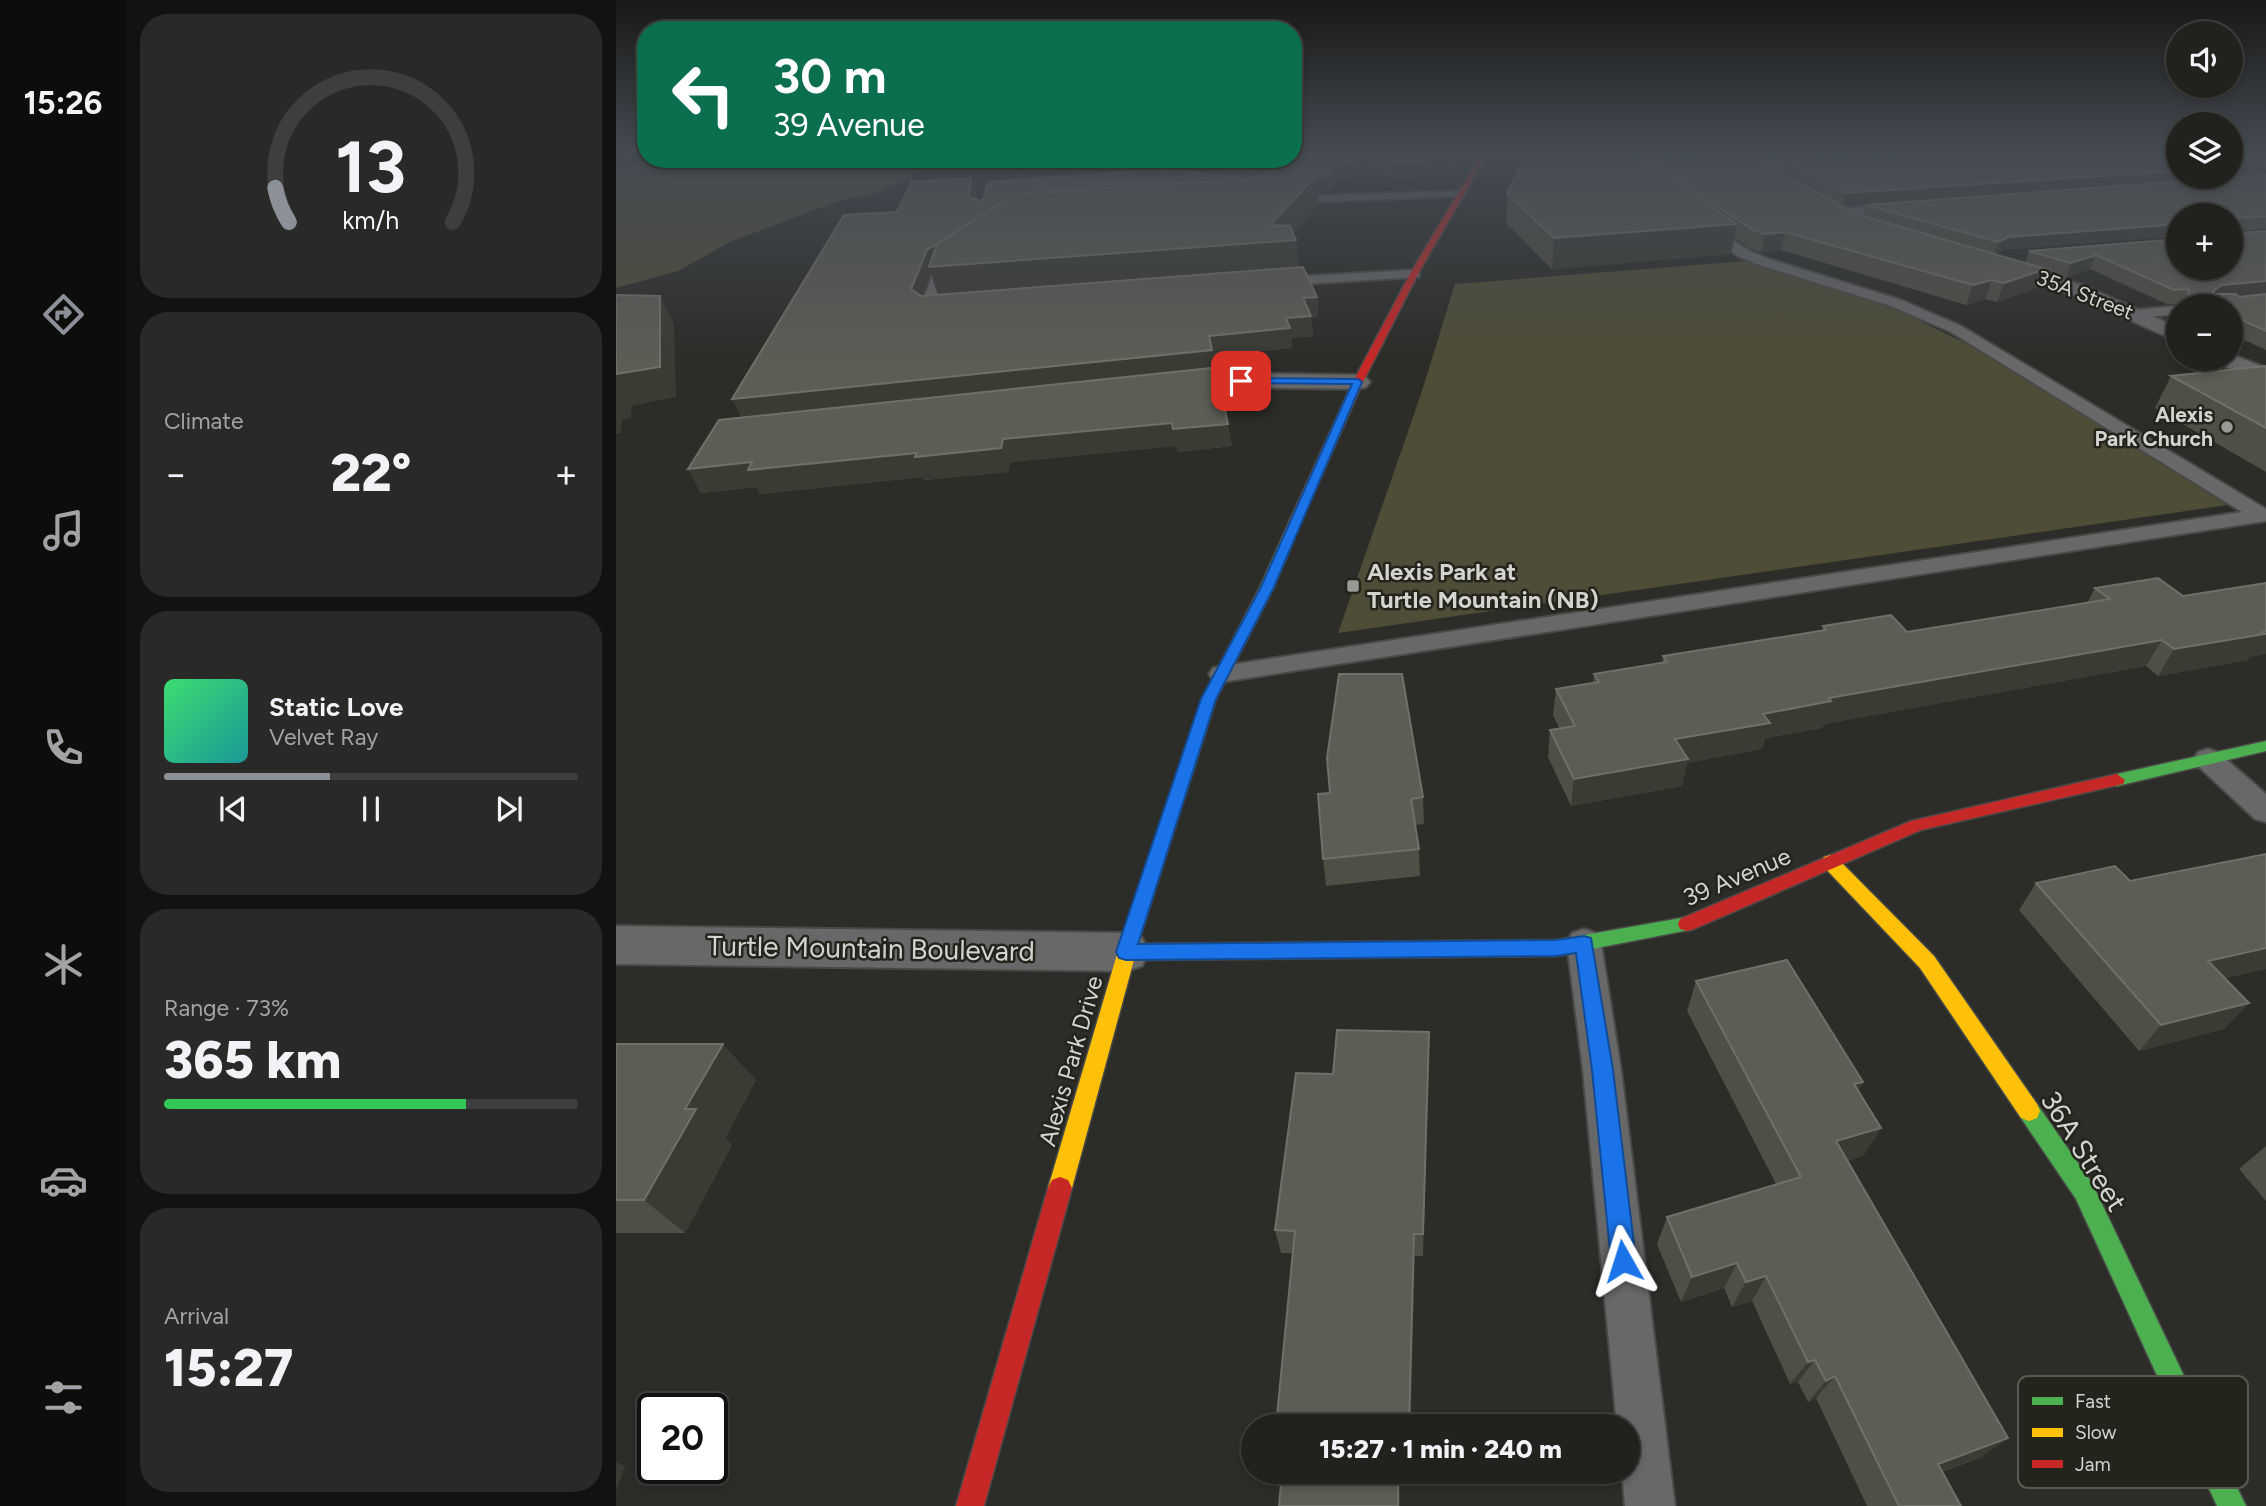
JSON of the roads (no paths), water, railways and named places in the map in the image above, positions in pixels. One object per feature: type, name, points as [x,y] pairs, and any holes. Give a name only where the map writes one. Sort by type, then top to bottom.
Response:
[{"type":"street","name":"Alexis Park Drive","points":[[970,1506],[1126,952],[1209,699],[1266,589],[1358,382],[1442,221]]},
{"type":"street","points":[[1855,221],[1869,228]]},
{"type":"street","name":"35A Street","points":[[2025,257],[1978,259],[2078,290],[2166,330]]},
{"type":"street","points":[[2243,366],[2266,376]]},
{"type":"street","points":[[1145,388],[1214,380],[1358,382]]},
{"type":"street","name":"39 Avenue","points":[[1126,952],[1556,948],[1584,943],[1694,923],[1917,825],[2266,747]]},
{"type":"street","name":"36A Street","points":[[1830,862],[1927,962],[2084,1191],[2171,1376]]},
{"type":"street","name":"Turtle Mountain Boulevard","points":[[616,945],[1126,952]]},
{"type":"street","name":"36A Street","points":[[2224,1488],[2232,1506]]},
{"type":"lane","points":[[1698,221],[1743,253],[1896,303],[1956,329],[2264,516]]},
{"type":"lane","points":[[968,305],[927,309],[939,273],[973,250]]},
{"type":"lane","points":[[1252,283],[1414,274]]},
{"type":"lane","points":[[2134,314],[2166,311]]},
{"type":"lane","points":[[1222,674],[2264,516]]},
{"type":"lane","points":[[2208,759],[2266,811]]},
{"type":"lane","points":[[1584,943],[1602,1070],[1650,1506]]},
{"type":"place","name":"Alexis Park Church","points":[[2227,427]]},
{"type":"place","name":"Alexis Park at Turtle Mountain (NB)","points":[[1353,586]]}]
